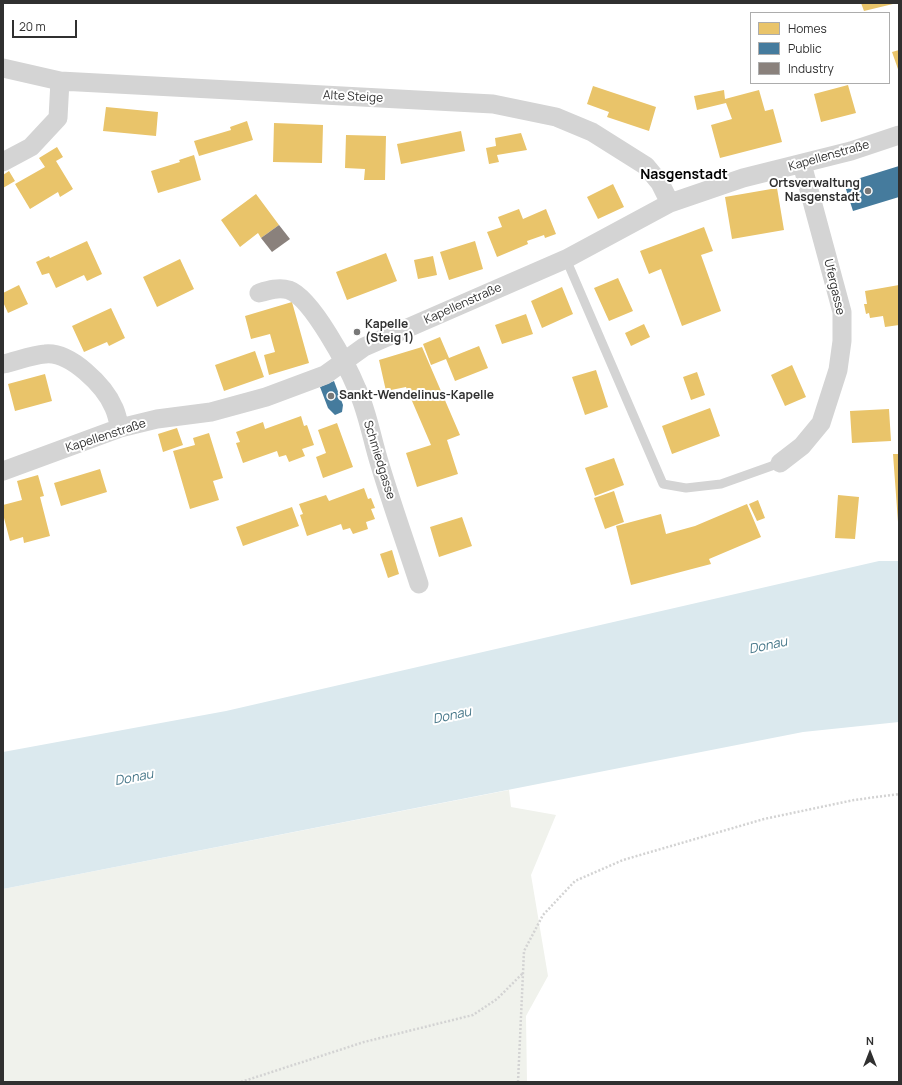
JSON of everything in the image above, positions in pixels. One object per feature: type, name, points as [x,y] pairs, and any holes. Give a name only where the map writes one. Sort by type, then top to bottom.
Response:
[{"type":"street","name":"Alte Steige","points":[[3,68],[60,81],[493,104],[556,117],[592,132],[646,166],[660,182],[670,203]]},
{"type":"street","points":[[3,162],[30,147],[58,118],[60,81]]},
{"type":"street","name":"Kapellenstraße","points":[[3,471],[120,428],[157,419],[211,412],[266,397],[325,375],[364,347],[566,259],[670,203],[743,178],[851,151],[899,135]]},
{"type":"street","name":"Ufergasse","points":[[780,463],[802,446],[821,423],[838,370],[842,340],[842,312],[802,164]]},
{"type":"street","name":"Schmiedgasse","points":[[259,293],[277,288],[289,290],[299,296],[314,313],[344,360],[358,391],[380,466],[419,584]]},
{"type":"street","points":[[3,364],[46,354],[63,356],[82,368],[105,394],[114,408],[120,428]]},
{"type":"lane","points":[[566,259],[663,484],[686,488],[721,484],[780,463]]},
{"type":"path","points":[[518,1082],[524,952],[543,915],[575,881],[623,860],[764,819],[854,800],[899,794]]},
{"type":"path","points":[[241,1082],[364,1042],[473,1015],[497,999],[524,972]]},
{"type":"shaded area","points":[[509,790],[511,807],[556,815],[531,875],[548,976],[526,1016],[527,1082],[3,1082],[3,889]]},
{"type":"water","name":"Donau","points":[[879,561],[899,561],[899,722],[803,732],[3,889],[3,752],[226,711]]},
{"type":"building: Homes","points":[[861,3],[893,3],[893,4],[864,11]]},
{"type":"building: Homes","points":[[899,50],[899,72],[892,52]]},
{"type":"building: Homes","points":[[848,85],[856,113],[821,122],[814,94]]},
{"type":"building: Homes","points":[[593,86],[656,107],[649,131],[607,117],[609,112],[587,104]]},
{"type":"building: Homes","points":[[724,90],[725,99],[759,90],[765,111],[773,109],[782,142],[720,158],[711,125],[732,119],[726,103],[697,110],[694,96]]},
{"type":"building: Homes","points":[[106,107],[158,112],[156,136],[103,131]]},
{"type":"building: Homes","points":[[247,121],[253,140],[199,156],[194,141],[231,130],[230,127]]},
{"type":"building: Homes","points":[[274,123],[323,125],[322,163],[273,162]]},
{"type":"building: Homes","points":[[461,131],[465,151],[401,164],[397,144]]},
{"type":"building: Homes","points":[[521,133],[527,150],[497,155],[499,162],[489,164],[486,148],[496,146],[495,138]]},
{"type":"building: Homes","points":[[346,135],[386,136],[385,180],[364,180],[365,169],[345,168]]},
{"type":"building: Homes","points":[[57,147],[63,157],[56,161],[73,189],[60,197],[58,192],[30,209],[15,184],[45,167],[39,158]]},
{"type":"building: Homes","points":[[194,155],[201,180],[158,193],[151,171],[180,162],[179,160]]},
{"type":"building: Homes","points":[[9,171],[15,181],[3,188],[3,175]]},
{"type":"building: Homes","points":[[613,184],[624,207],[598,219],[587,197]]},
{"type":"building: Homes","points":[[777,188],[784,230],[732,239],[725,197]]},
{"type":"building: Homes","points":[[256,194],[279,225],[261,238],[258,233],[240,247],[221,220]]},
{"type":"building: Homes","points":[[519,209],[523,219],[546,209],[556,234],[545,238],[544,235],[527,241],[528,244],[497,257],[487,232],[502,227],[498,217]]},
{"type":"building: Homes","points":[[704,227],[713,251],[701,255],[721,311],[682,326],[661,269],[649,274],[640,251]]},
{"type":"building: Homes","points":[[87,241],[102,274],[87,281],[84,275],[56,288],[49,273],[42,275],[36,262],[49,256],[50,258]]},
{"type":"building: Homes","points":[[475,241],[483,269],[449,280],[440,252]]},
{"type":"building: Homes","points":[[386,253],[397,281],[347,300],[336,272]]},
{"type":"building: Homes","points":[[433,256],[437,275],[418,279],[414,260]]},
{"type":"building: Homes","points":[[180,259],[194,289],[157,307],[143,277]]},
{"type":"building: Homes","points":[[618,278],[633,311],[609,321],[594,288]]},
{"type":"building: Homes","points":[[19,285],[28,304],[8,313],[3,302],[3,293]]},
{"type":"building: Homes","points":[[899,285],[899,325],[885,327],[883,316],[870,318],[869,313],[866,314],[864,304],[867,304],[865,291]]},
{"type":"building: Homes","points":[[562,287],[573,314],[542,328],[531,301]]},
{"type":"building: Homes","points":[[292,302],[309,363],[269,375],[264,355],[275,352],[270,334],[251,339],[245,316]]},
{"type":"building: Homes","points":[[111,308],[125,338],[109,346],[107,342],[84,352],[72,326]]},
{"type":"building: Homes","points":[[526,314],[533,334],[502,344],[495,325]]},
{"type":"building: Homes","points":[[644,324],[650,337],[631,346],[625,333]]},
{"type":"building: Homes","points":[[440,337],[449,358],[479,346],[488,368],[455,381],[446,359],[431,365],[423,344]]},
{"type":"building: Homes","points":[[422,347],[460,435],[447,440],[458,474],[417,487],[406,453],[431,445],[406,387],[386,391],[379,360]]},
{"type":"building: Homes","points":[[255,351],[264,377],[224,391],[215,365]]},
{"type":"building: Homes","points":[[792,365],[806,397],[785,406],[771,375]]},
{"type":"building: Homes","points":[[596,370],[608,407],[585,415],[572,377]]},
{"type":"building: Homes","points":[[697,372],[705,395],[691,400],[683,377]]},
{"type":"building: Homes","points":[[45,374],[52,401],[15,411],[8,384]]},
{"type":"building: Homes","points":[[710,408],[720,436],[672,454],[662,426]]},
{"type":"building: Homes","points":[[889,409],[891,441],[852,443],[850,411]]},
{"type":"building: Homes","points":[[301,416],[304,426],[307,425],[314,445],[302,449],[305,456],[289,462],[286,455],[279,457],[277,451],[243,463],[236,443],[240,442],[236,432],[263,422],[265,429]]},
{"type":"building: Homes","points":[[337,423],[353,467],[323,478],[316,457],[326,453],[318,430]]},
{"type":"building: Homes","points":[[177,428],[183,445],[163,452],[158,434]]},
{"type":"building: Homes","points":[[209,433],[223,478],[213,481],[219,500],[190,509],[173,451],[195,445],[193,438]]},
{"type":"building: Homes","points":[[893,454],[899,454],[899,522],[898,522]]},
{"type":"building: Homes","points":[[614,458],[624,485],[595,496],[585,468]]},
{"type":"building: Homes","points":[[100,469],[107,492],[61,506],[54,483]]},
{"type":"building: Homes","points":[[38,475],[44,496],[40,497],[50,536],[24,543],[23,537],[10,541],[3,514],[3,505],[22,500],[17,481]]},
{"type":"building: Homes","points":[[364,488],[368,499],[371,498],[375,508],[371,509],[375,519],[366,522],[368,529],[353,534],[350,528],[343,530],[341,524],[307,536],[300,515],[303,514],[299,504],[326,495],[329,501]]},
{"type":"building: Homes","points":[[614,491],[624,522],[605,529],[594,498]]},
{"type":"building: Homes","points":[[838,495],[859,497],[855,539],[835,538]]},
{"type":"building: Homes","points":[[758,500],[765,518],[757,521],[749,504]]},
{"type":"building: Homes","points":[[747,504],[761,537],[709,559],[711,564],[631,585],[616,526],[661,514],[666,534],[695,526]]},
{"type":"building: Homes","points":[[292,507],[299,526],[243,546],[236,527]]},
{"type":"building: Homes","points":[[462,517],[472,546],[439,557],[430,527]]},
{"type":"building: Homes","points":[[392,550],[399,574],[388,578],[380,554]]},
{"type":"building: Public","name":"Ortsverwaltung Nasgenstadt","points":[[899,166],[899,197],[853,211],[844,183]]},
{"type":"building: Public","name":"Sankt-Wendelinus-Kapelle","points":[[334,381],[343,405],[342,412],[335,415],[328,408],[320,387]]},
{"type":"building: Industry","points":[[279,225],[290,239],[272,252],[261,238]]},
{"type":"place","name":"Ortsverwaltung Nasgenstadt","points":[[868,191]]},
{"type":"place","name":"Kapelle (Steig 1)","points":[[357,332]]},
{"type":"place","name":"Sankt-Wendelinus-Kapelle","points":[[331,396]]},
{"type":"district","name":"Nasgenstadt","points":[[684,175]]}]
